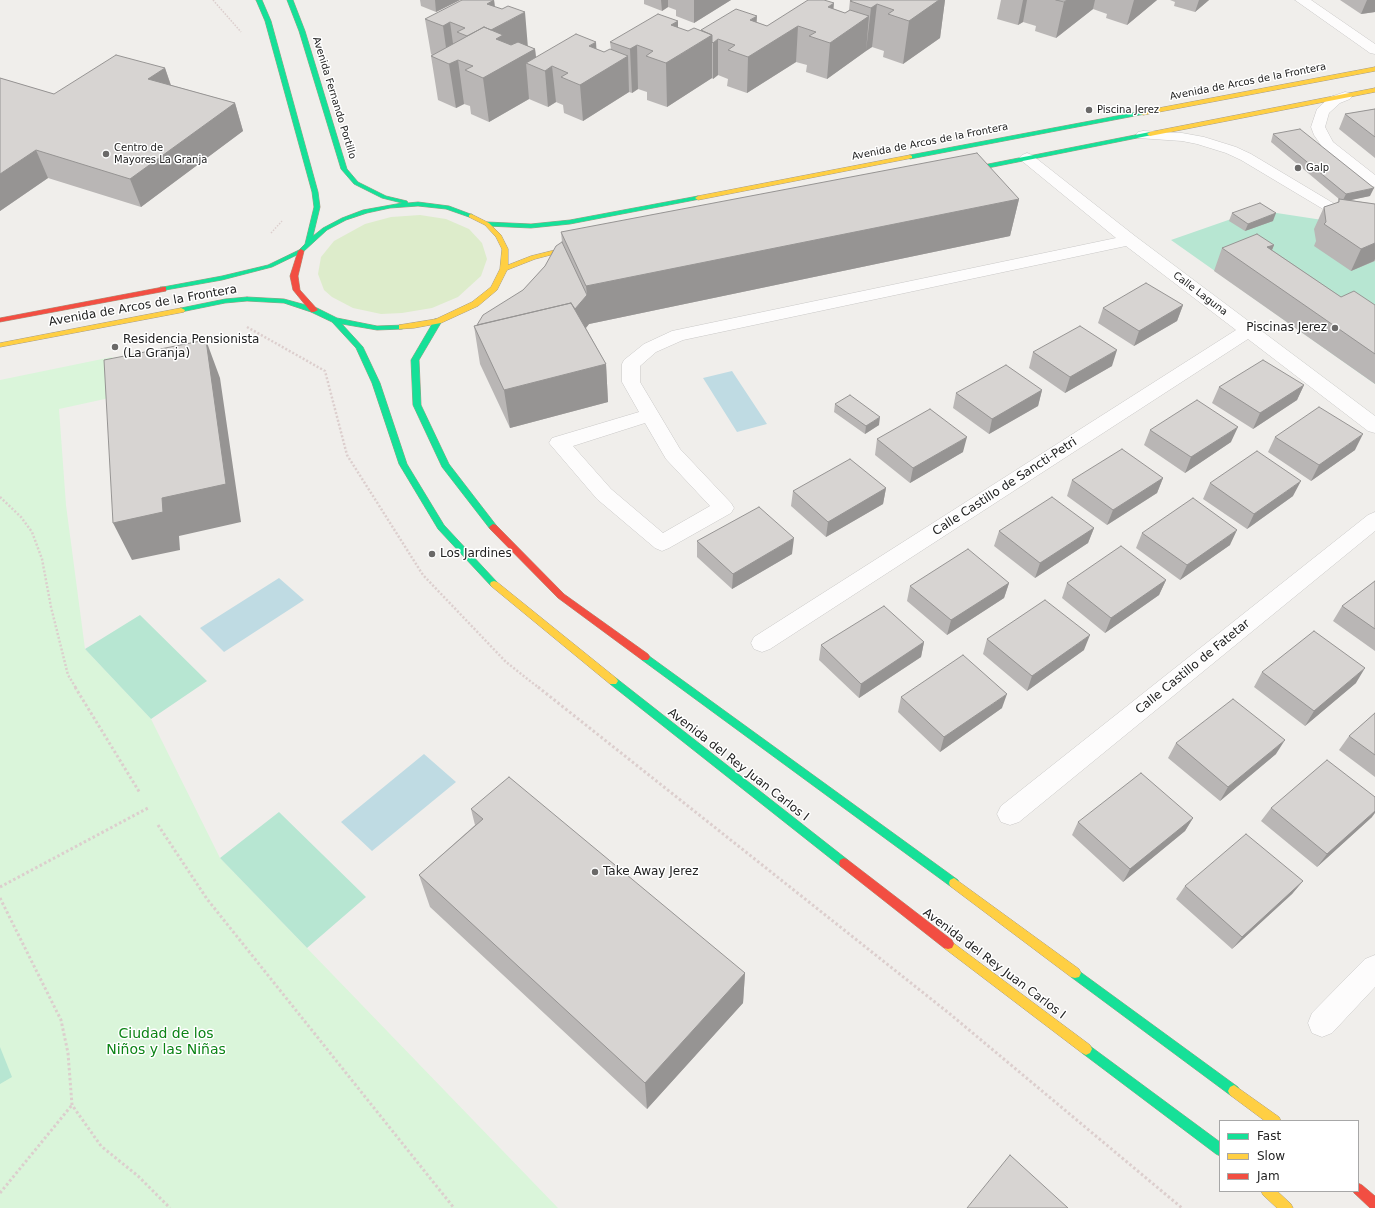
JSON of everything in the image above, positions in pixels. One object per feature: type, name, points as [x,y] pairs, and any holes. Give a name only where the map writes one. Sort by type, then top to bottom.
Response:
[{"type":"main road","points":[[259,0],[268,21],[315,192],[318,207],[308,243]]},
{"type":"main road","name":"Avenida Fernando Portillo","points":[[290,0],[302,31],[344,168],[356,183],[384,197],[418,204]]},
{"type":"main road","name":"Avenida de Arcos de la Frontera","points":[[487,224],[530,226],[570,222],[1375,69]]},
{"type":"main road","points":[[949,174],[1375,90]]},
{"type":"main road","name":"Avenida de Arcos de la Frontera","points":[[0,320],[239,275],[270,266],[301,251],[325,229],[344,219],[365,211],[390,206],[418,204],[447,207],[468,214],[487,224],[499,236],[505,249],[504,269],[494,288],[475,304],[438,320],[414,326],[377,328],[335,320],[314,310],[284,301],[247,299],[0,345]]},
{"type":"main road","points":[[504,269],[533,256],[590,243]]},
{"type":"main road","name":"Avenida de Arcos de la Frontera","points":[[301,251],[294,276],[295,283],[297,290],[314,310]]},
{"type":"main road","name":"Avenida del Rey Juan Carlos I","points":[[335,320],[359,347],[376,383],[403,464],[441,527],[492,582],[650,712],[984,972],[1219,1149]]},
{"type":"main road","points":[[438,320],[415,360],[417,405],[445,465],[495,530],[561,596],[779,754],[1274,1120]]},
{"type":"main road","points":[[1359,1190],[1375,1204]]},
{"type":"main road","points":[[1268,1192],[1287,1208]]},
{"type":"street","points":[[1302,0],[1375,50]]},
{"type":"street","name":"Calle Laguna","points":[[1027,158],[1129,240],[1375,426]]},
{"type":"street","points":[[650,415],[560,443],[604,494],[662,543],[724,508],[673,454],[631,382],[631,364],[650,348],[678,336],[1129,240]]},
{"type":"street","name":"Calle Castillo de Sancti-Petri","points":[[762,643],[1248,330]]},
{"type":"street","name":"Calle Castillo de Fatetar","points":[[1010,814],[1375,520]]},
{"type":"street","points":[[1322,1024],[1375,968]]},
{"type":"lane","points":[[1345,96],[1335,100],[1322,112],[1318,127],[1321,135],[1328,145],[1375,182]]},
{"type":"lane","points":[[1143,136],[1182,137],[1216,145],[1246,157],[1333,209],[1354,215],[1375,214]]},
{"type":"path","points":[[0,497],[21,517],[32,532],[42,559],[50,607],[68,675],[140,793]]},
{"type":"path","points":[[0,887],[148,808]]},
{"type":"path","points":[[158,825],[207,899],[454,1208]]},
{"type":"path","points":[[0,898],[61,1020],[68,1053],[72,1105],[101,1146],[138,1176],[170,1208]]},
{"type":"path","points":[[0,1193],[72,1105]]},
{"type":"green space","name":"Piscinas Jerez","points":[[1257,210],[1375,228],[1375,384],[1171,240]]},
{"type":"green space","points":[[420,215],[446,219],[469,229],[482,243],[487,259],[481,276],[458,297],[432,308],[402,313],[381,314],[353,308],[332,297],[324,290],[318,274],[321,257],[334,241],[365,224],[391,217]]},
{"type":"green space","name":"Ciudad de los Niños y las Niñas","points":[[112,357],[114,397],[59,409],[66,505],[85,649],[151,719],[220,858],[558,1208],[0,1208],[0,380]]},
{"type":"green space","points":[[140,615],[207,681],[151,719],[85,649]]},
{"type":"green space","points":[[279,812],[366,897],[307,948],[220,858]]},
{"type":"green space","points":[[0,1047],[12,1077],[0,1084]]},
{"type":"water","points":[[732,371],[767,424],[737,432],[703,378]]},
{"type":"water","points":[[279,578],[304,600],[224,652],[200,628]]},
{"type":"water","points":[[424,754],[456,782],[372,851],[341,822]]},
{"type":"building","points":[[462,0],[494,0],[487,4],[502,9],[508,6],[525,12],[491,30],[484,27],[467,36],[457,32],[465,28],[450,22],[443,26],[425,19]]},
{"type":"building","points":[[808,0],[824,0],[834,3],[828,7],[845,13],[850,10],[869,16],[830,43],[809,36],[816,32],[798,26],[748,57],[728,50],[735,45],[718,39],[713,43],[712,35],[701,30],[736,9],[757,16],[750,20],[767,26]]},
{"type":"building","points":[[939,0],[909,21],[888,14],[894,10],[877,4],[871,8],[850,1]]},
{"type":"building","points":[[1056,0],[1067,0],[1064,2]]},
{"type":"building","points":[[658,14],[678,21],[671,25],[688,31],[694,28],[712,35],[666,63],[646,56],[653,51],[637,45],[630,49],[610,42]]},
{"type":"building","points":[[484,27],[503,35],[496,39],[511,45],[518,42],[535,49],[483,78],[465,70],[473,66],[458,60],[449,64],[431,56]]},
{"type":"building","points":[[576,34],[596,42],[589,46],[604,52],[610,49],[628,56],[580,85],[561,77],[568,73],[552,66],[545,71],[526,63]]},
{"type":"building","name":"Centro de Mayores La Granja","points":[[116,55],[165,68],[148,79],[235,103],[130,179],[36,150],[0,174],[0,78],[54,94]]},
{"type":"building","points":[[1375,109],[1375,137],[1345,114]]},
{"type":"building","points":[[1300,129],[1374,188],[1346,194],[1273,134]]},
{"type":"building","points":[[977,153],[1019,199],[586,286],[561,232]]},
{"type":"building","points":[[1339,199],[1375,204],[1375,243],[1361,249],[1324,224],[1326,222],[1324,207],[1339,202]]},
{"type":"building","points":[[1260,203],[1276,213],[1248,224],[1232,213]]},
{"type":"building","points":[[1257,234],[1274,245],[1267,247],[1341,297],[1354,291],[1375,305],[1375,354],[1222,248]]},
{"type":"building","points":[[562,242],[587,295],[575,309],[571,303],[477,325],[483,315],[523,290],[545,266],[556,246]]},
{"type":"building","points":[[1146,283],[1183,305],[1139,331],[1103,308]]},
{"type":"building","points":[[571,303],[606,364],[504,390],[474,326]]},
{"type":"building","points":[[1080,326],[1117,350],[1070,377],[1033,352]]},
{"type":"building","points":[[206,340],[226,484],[162,498],[163,512],[113,523],[104,360]]},
{"type":"building","points":[[1263,360],[1304,385],[1260,413],[1219,387]]},
{"type":"building","points":[[1006,365],[1042,390],[992,419],[956,393]]},
{"type":"building","points":[[850,395],[880,417],[866,426],[835,404]]},
{"type":"building","points":[[1197,400],[1238,427],[1191,457],[1150,430]]},
{"type":"building","points":[[1319,407],[1363,434],[1319,465],[1275,437]]},
{"type":"building","points":[[930,409],[967,437],[913,468],[877,439]]},
{"type":"building","points":[[1122,449],[1163,478],[1113,510],[1072,480]]},
{"type":"building","points":[[1257,451],[1301,481],[1254,514],[1210,483]]},
{"type":"building","points":[[850,459],[886,488],[828,522],[793,491]]},
{"type":"building","points":[[1052,497],[1094,528],[1040,563],[999,531]]},
{"type":"building","points":[[1193,498],[1237,530],[1187,565],[1142,533]]},
{"type":"building","points":[[759,507],[794,538],[733,574],[697,541]]},
{"type":"building","points":[[1121,546],[1166,580],[1111,618],[1067,583]]},
{"type":"building","points":[[968,549],[1009,583],[951,620],[910,586]]},
{"type":"building","points":[[1375,581],[1375,629],[1342,606]]},
{"type":"building","points":[[1045,600],[1090,635],[1032,676],[987,639]]},
{"type":"building","points":[[884,606],[924,642],[861,684],[821,645]]},
{"type":"building","points":[[1314,631],[1365,668],[1314,711],[1262,672]]},
{"type":"building","points":[[963,655],[1007,694],[944,737],[901,697]]},
{"type":"building","points":[[1233,699],[1285,740],[1228,787],[1176,743]]},
{"type":"building","points":[[1375,713],[1375,755],[1349,736]]},
{"type":"building","points":[[1327,760],[1375,797],[1375,811],[1327,854],[1271,808]]},
{"type":"building","points":[[1141,773],[1193,818],[1130,869],[1078,822]]},
{"type":"building","points":[[509,777],[745,973],[645,1083],[419,875],[483,819],[471,809]]},
{"type":"building","points":[[1246,834],[1303,881],[1242,937],[1185,886]]},
{"type":"building","points":[[1010,1155],[1068,1208],[967,1208]]},
{"type":"traffic: fast","points":[[259,0],[268,21],[315,192],[317,207],[308,243]]},
{"type":"traffic: fast","points":[[290,0],[302,31],[344,169],[356,183],[384,197],[405,202]]},
{"type":"traffic: fast","points":[[910,157],[1143,113]]},
{"type":"traffic: fast","points":[[958,172],[1150,134]]},
{"type":"traffic: fast","points":[[487,224],[531,226],[570,222],[698,198]]},
{"type":"traffic: fast","points":[[163,289],[222,278],[270,266],[301,251],[325,229],[344,219],[365,211],[390,206],[418,204],[447,207],[471,216]]},
{"type":"traffic: fast","points":[[181,310],[225,301],[247,299],[284,301],[314,310],[335,320],[377,328],[402,327]]},
{"type":"traffic: fast","points":[[335,320],[359,347],[376,383],[403,464],[441,527],[494,584]]},
{"type":"traffic: fast","points":[[438,321],[415,360],[417,405],[445,465],[493,527]]},
{"type":"traffic: fast","points":[[645,657],[954,883]]},
{"type":"traffic: fast","points":[[613,681],[844,863]]},
{"type":"traffic: fast","points":[[1075,973],[1234,1091]]},
{"type":"traffic: fast","points":[[1086,1049],[1219,1149]]},
{"type":"traffic: slow","points":[[1143,113],[1375,69]]},
{"type":"traffic: slow","points":[[1150,134],[1375,90]]},
{"type":"traffic: slow","points":[[698,198],[910,157]]},
{"type":"traffic: slow","points":[[402,327],[438,321],[475,304],[494,288],[504,269],[505,249],[499,236],[487,224],[471,216]]},
{"type":"traffic: slow","points":[[504,269],[533,257],[583,245]]},
{"type":"traffic: slow","points":[[0,345],[181,310]]},
{"type":"traffic: slow","points":[[494,584],[613,681]]},
{"type":"traffic: slow","points":[[954,883],[1075,973]]},
{"type":"traffic: slow","points":[[948,944],[1086,1049]]},
{"type":"traffic: slow","points":[[1234,1091],[1274,1120]]},
{"type":"traffic: slow","points":[[1268,1192],[1287,1208]]},
{"type":"traffic: jam","points":[[301,251],[294,276],[297,290],[314,310]]},
{"type":"traffic: jam","points":[[0,320],[163,289]]},
{"type":"traffic: jam","points":[[493,527],[561,596],[645,657]]},
{"type":"traffic: jam","points":[[844,863],[948,944]]},
{"type":"traffic: jam","points":[[1359,1190],[1375,1204]]},
{"type":"place","name":"Piscina Jerez","points":[[1089,110]]},
{"type":"place","name":"Centro de Mayores La Granja","points":[[106,154]]},
{"type":"place","name":"Galp","points":[[1298,168]]},
{"type":"place","name":"Piscinas Jerez","points":[[1335,328]]},
{"type":"place","name":"Residencia Pensionista (La Granja)","points":[[115,347]]},
{"type":"place","name":"Los Jardines","points":[[432,554]]},
{"type":"place","name":"Take Away Jerez","points":[[595,872]]}]
